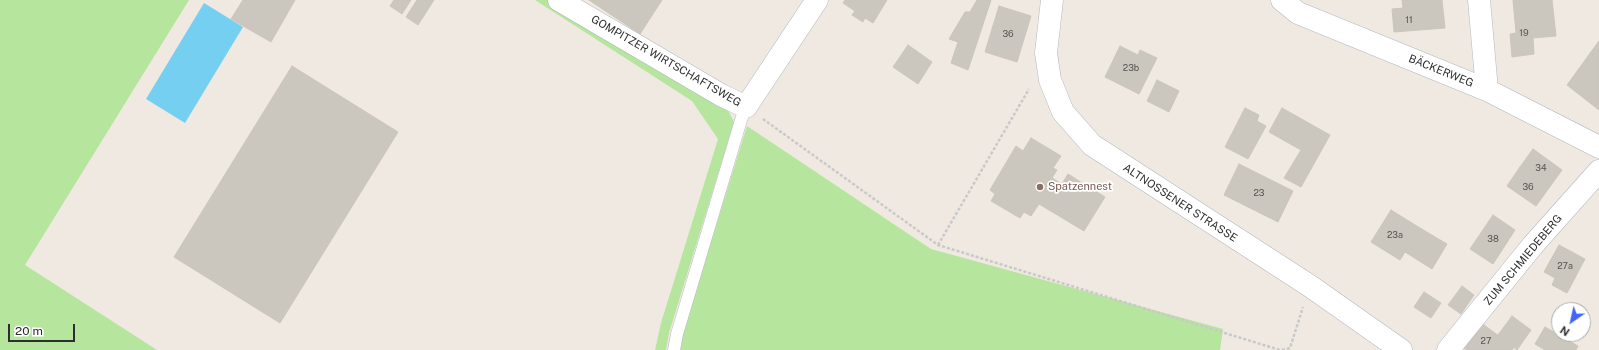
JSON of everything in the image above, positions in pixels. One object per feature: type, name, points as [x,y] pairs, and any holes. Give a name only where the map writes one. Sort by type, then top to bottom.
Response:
[{"type":"street","name":"GOMPITZER WIRTSCHAFTSWEG","points":[[559,0],[721,95],[746,107],[817,0]]},
{"type":"street","name":"ALTNOSSENER STRASSE","points":[[1052,0],[1046,53],[1050,80],[1063,112],[1092,146],[1310,286],[1400,350]]},
{"type":"street","name":"BÄCKERWEG","points":[[1282,0],[1298,13],[1487,90],[1599,147]]},
{"type":"street","points":[[1479,0],[1487,90]]},
{"type":"street","name":"ZUM SCHMIEDEBERG","points":[[1448,350],[1532,246],[1599,171]]},
{"type":"lane","points":[[674,350],[677,334],[740,120],[746,107]]},
{"type":"path","points":[[938,245],[1033,83],[1050,80]]},
{"type":"path","points":[[746,107],[938,245],[1281,350],[1290,348],[1310,286]]},
{"type":"green space","points":[[0,0],[189,0],[25,265],[157,350],[0,350]]},
{"type":"green space","points":[[535,0],[548,0],[707,98],[727,108],[734,122],[669,333],[666,350],[655,350],[661,323],[718,139],[692,101]]},
{"type":"green space","points":[[747,126],[931,249],[1223,329],[1220,350],[680,350],[682,335]]},
{"type":"water","points":[[204,3],[243,27],[185,123],[146,99]]},
{"type":"building","points":[[243,0],[295,0],[271,42],[231,19]]},
{"type":"building","points":[[394,0],[411,0],[402,14],[390,6]]},
{"type":"building","points":[[417,0],[434,0],[418,25],[406,17]]},
{"type":"building","points":[[589,0],[662,0],[640,34]]},
{"type":"building","points":[[845,0],[887,0],[873,23],[865,18],[863,22],[852,15],[855,11],[843,3]]},
{"type":"building","points":[[977,0],[991,0],[968,70],[951,63],[958,42],[949,39],[965,12],[970,12]]},
{"type":"building","points":[[1402,0],[1442,0],[1445,28],[1394,32],[1392,9],[1403,8]]},
{"type":"building","points":[[1513,0],[1552,0],[1556,36],[1533,38],[1534,54],[1512,57],[1510,34],[1516,33]]},
{"type":"building","points":[[999,6],[1031,16],[1017,62],[985,52]]},
{"type":"building","points":[[1599,41],[1599,110],[1567,85]]},
{"type":"building","points":[[908,45],[932,62],[918,84],[893,67]]},
{"type":"building","points":[[1120,46],[1138,55],[1140,50],[1157,58],[1139,94],[1105,77]]},
{"type":"building","points":[[292,66],[398,132],[280,323],[174,257]]},
{"type":"building","points":[[1157,80],[1179,91],[1169,112],[1147,101]]},
{"type":"building","points":[[1245,108],[1259,115],[1257,121],[1266,126],[1248,159],[1225,147]]},
{"type":"building","points":[[1282,108],[1330,135],[1301,187],[1284,178],[1301,150],[1269,132]]},
{"type":"building","name":"Spatzennest","points":[[1031,138],[1061,156],[1053,168],[1057,170],[1052,178],[1062,184],[1068,174],[1105,197],[1084,231],[1039,204],[1031,216],[1024,212],[1020,218],[991,201],[995,194],[990,190],[1016,146],[1023,151]]},
{"type":"building","points":[[1533,149],[1562,170],[1549,188],[1520,167]]},
{"type":"building","points":[[1239,164],[1293,191],[1278,222],[1224,195]]},
{"type":"building","points":[[1520,167],[1549,188],[1536,206],[1507,186]]},
{"type":"building","points":[[1391,210],[1420,228],[1400,260],[1371,242]]},
{"type":"building","points":[[1493,215],[1515,230],[1493,264],[1470,249]]},
{"type":"building","points":[[1420,228],[1447,244],[1432,269],[1405,252]]},
{"type":"building","points":[[1559,245],[1585,259],[1567,293],[1552,285],[1555,278],[1544,272]]},
{"type":"building","points":[[1462,286],[1474,295],[1461,314],[1448,305]]},
{"type":"building","points":[[1424,292],[1441,303],[1431,318],[1414,307]]},
{"type":"building","points":[[1512,316],[1531,330],[1517,350],[1498,335]]},
{"type":"building","points":[[1480,322],[1514,347],[1512,350],[1467,350],[1462,347]]},
{"type":"building","points":[[1545,327],[1551,330],[1551,342],[1571,342],[1578,346],[1576,350],[1545,350],[1535,344]]},
{"type":"place","name":"Spatzennest","points":[[1040,187]]}]
